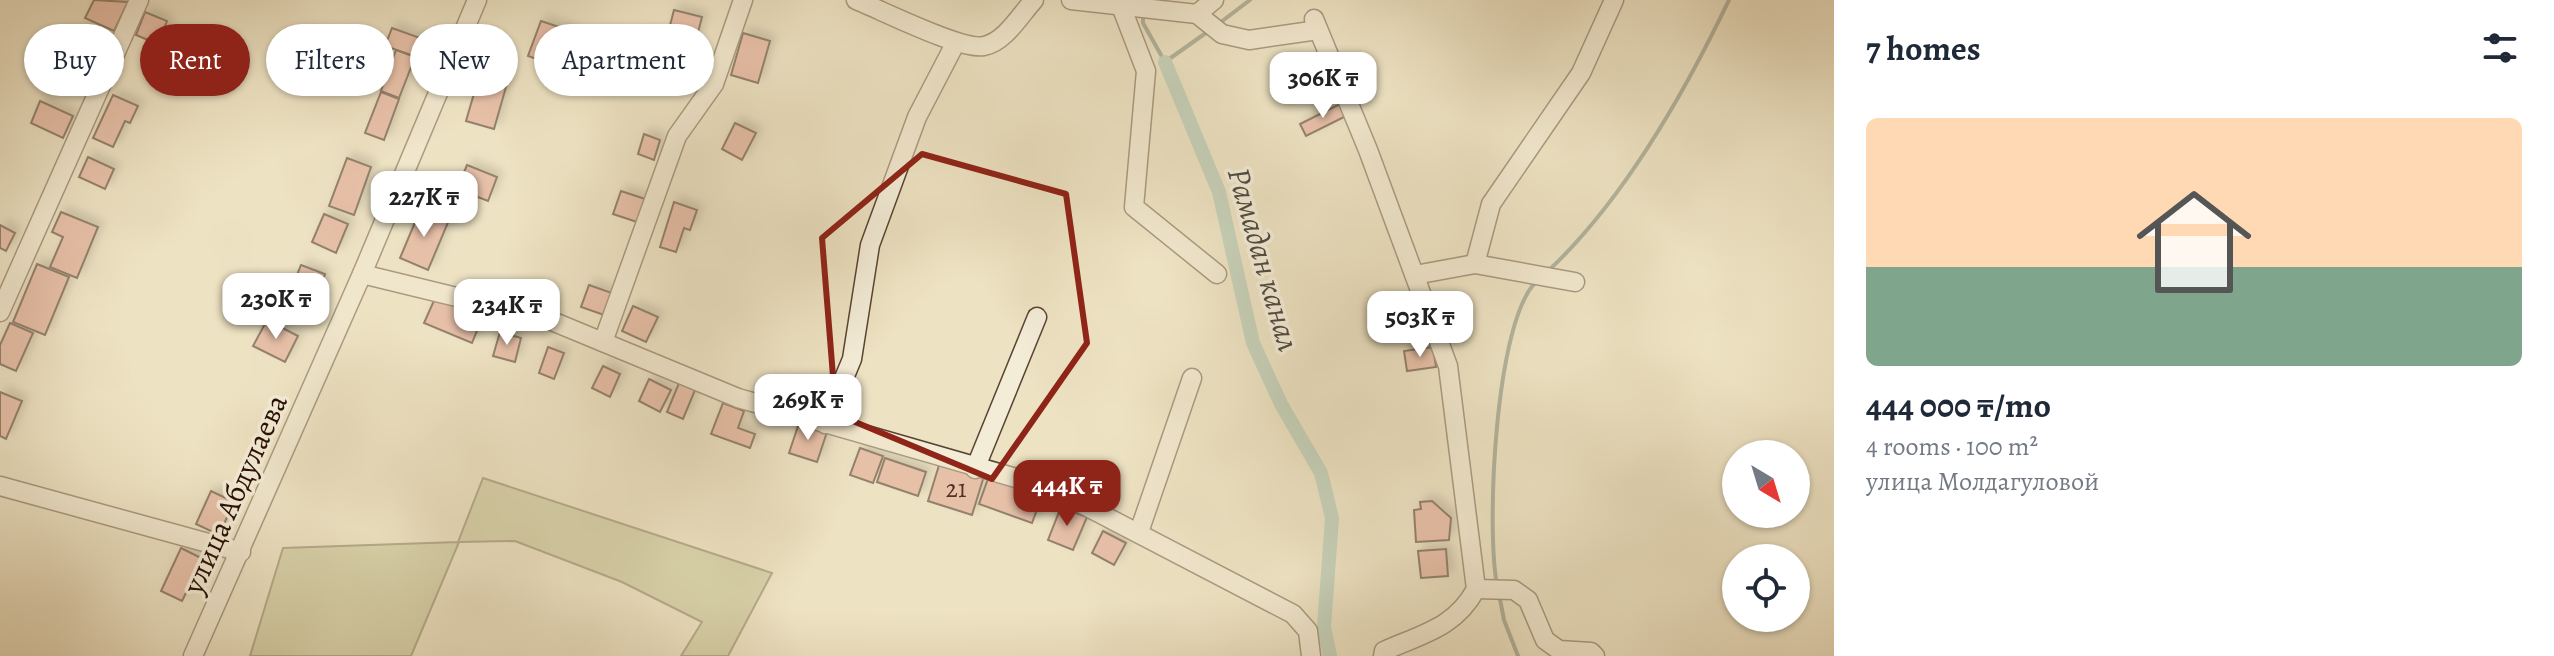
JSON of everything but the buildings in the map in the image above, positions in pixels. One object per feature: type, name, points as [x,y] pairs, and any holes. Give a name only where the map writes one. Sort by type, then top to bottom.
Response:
[{"type":"street","points":[[0,312],[139,0]]},
{"type":"street","name":"улица Абдулаева","points":[[193,656],[362,274],[477,0]]},
{"type":"street","points":[[603,342],[677,136],[714,84],[743,0]]},
{"type":"street","points":[[856,0],[956,42],[984,46],[1004,35],[1034,0]]},
{"type":"street","points":[[1071,0],[1197,14],[1222,34],[1249,40],[1316,25],[1368,150],[1448,366],[1476,589],[1464,611],[1439,627],[1384,651],[1383,656]]},
{"type":"street","points":[[1197,14],[1214,0]]},
{"type":"street","points":[[1475,264],[1491,204],[1581,73],[1614,0]]},
{"type":"street","points":[[1121,6],[1146,71],[1134,207],[1217,274]]},
{"type":"street","points":[[825,424],[852,359],[870,245],[917,117],[956,42]]},
{"type":"street","points":[[1415,275],[1475,264],[1575,282]]},
{"type":"street","points":[[362,274],[547,319],[738,398],[975,469],[1051,488],[1293,614],[1308,631],[1311,656]]},
{"type":"street","points":[[975,469],[1037,317]]},
{"type":"street","points":[[1139,532],[1192,378]]},
{"type":"street","points":[[0,486],[241,552]]},
{"type":"street","points":[[1476,589],[1514,590],[1528,600],[1545,640],[1559,650],[1591,652],[1595,656]]},
{"type":"highlighted area","points":[[922,154],[1066,194],[1087,343],[992,479],[836,414],[822,238]]},
{"type":"green space","points":[[483,478],[772,573],[728,656],[681,656],[702,622],[622,582],[515,541],[459,542],[411,656],[250,656],[283,548],[458,542]]},
{"type":"waterway","points":[[1217,25],[1250,0]]},
{"type":"waterway","points":[[1548,271],[1576,243],[1627,179],[1672,108],[1729,0]]},
{"type":"waterway","name":"Рамадан канал","points":[[1143,12],[1143,23],[1165,62],[1210,30]]},
{"type":"waterway","name":"Рамадан канал","points":[[1165,62],[1219,192],[1253,343],[1281,404],[1321,473],[1332,518],[1324,627],[1330,656]]},
{"type":"waterway","points":[[1497,585],[1494,474],[1503,380],[1511,338],[1522,304],[1536,282]]},
{"type":"waterway","points":[[1499,594],[1504,620],[1518,656]]}]
